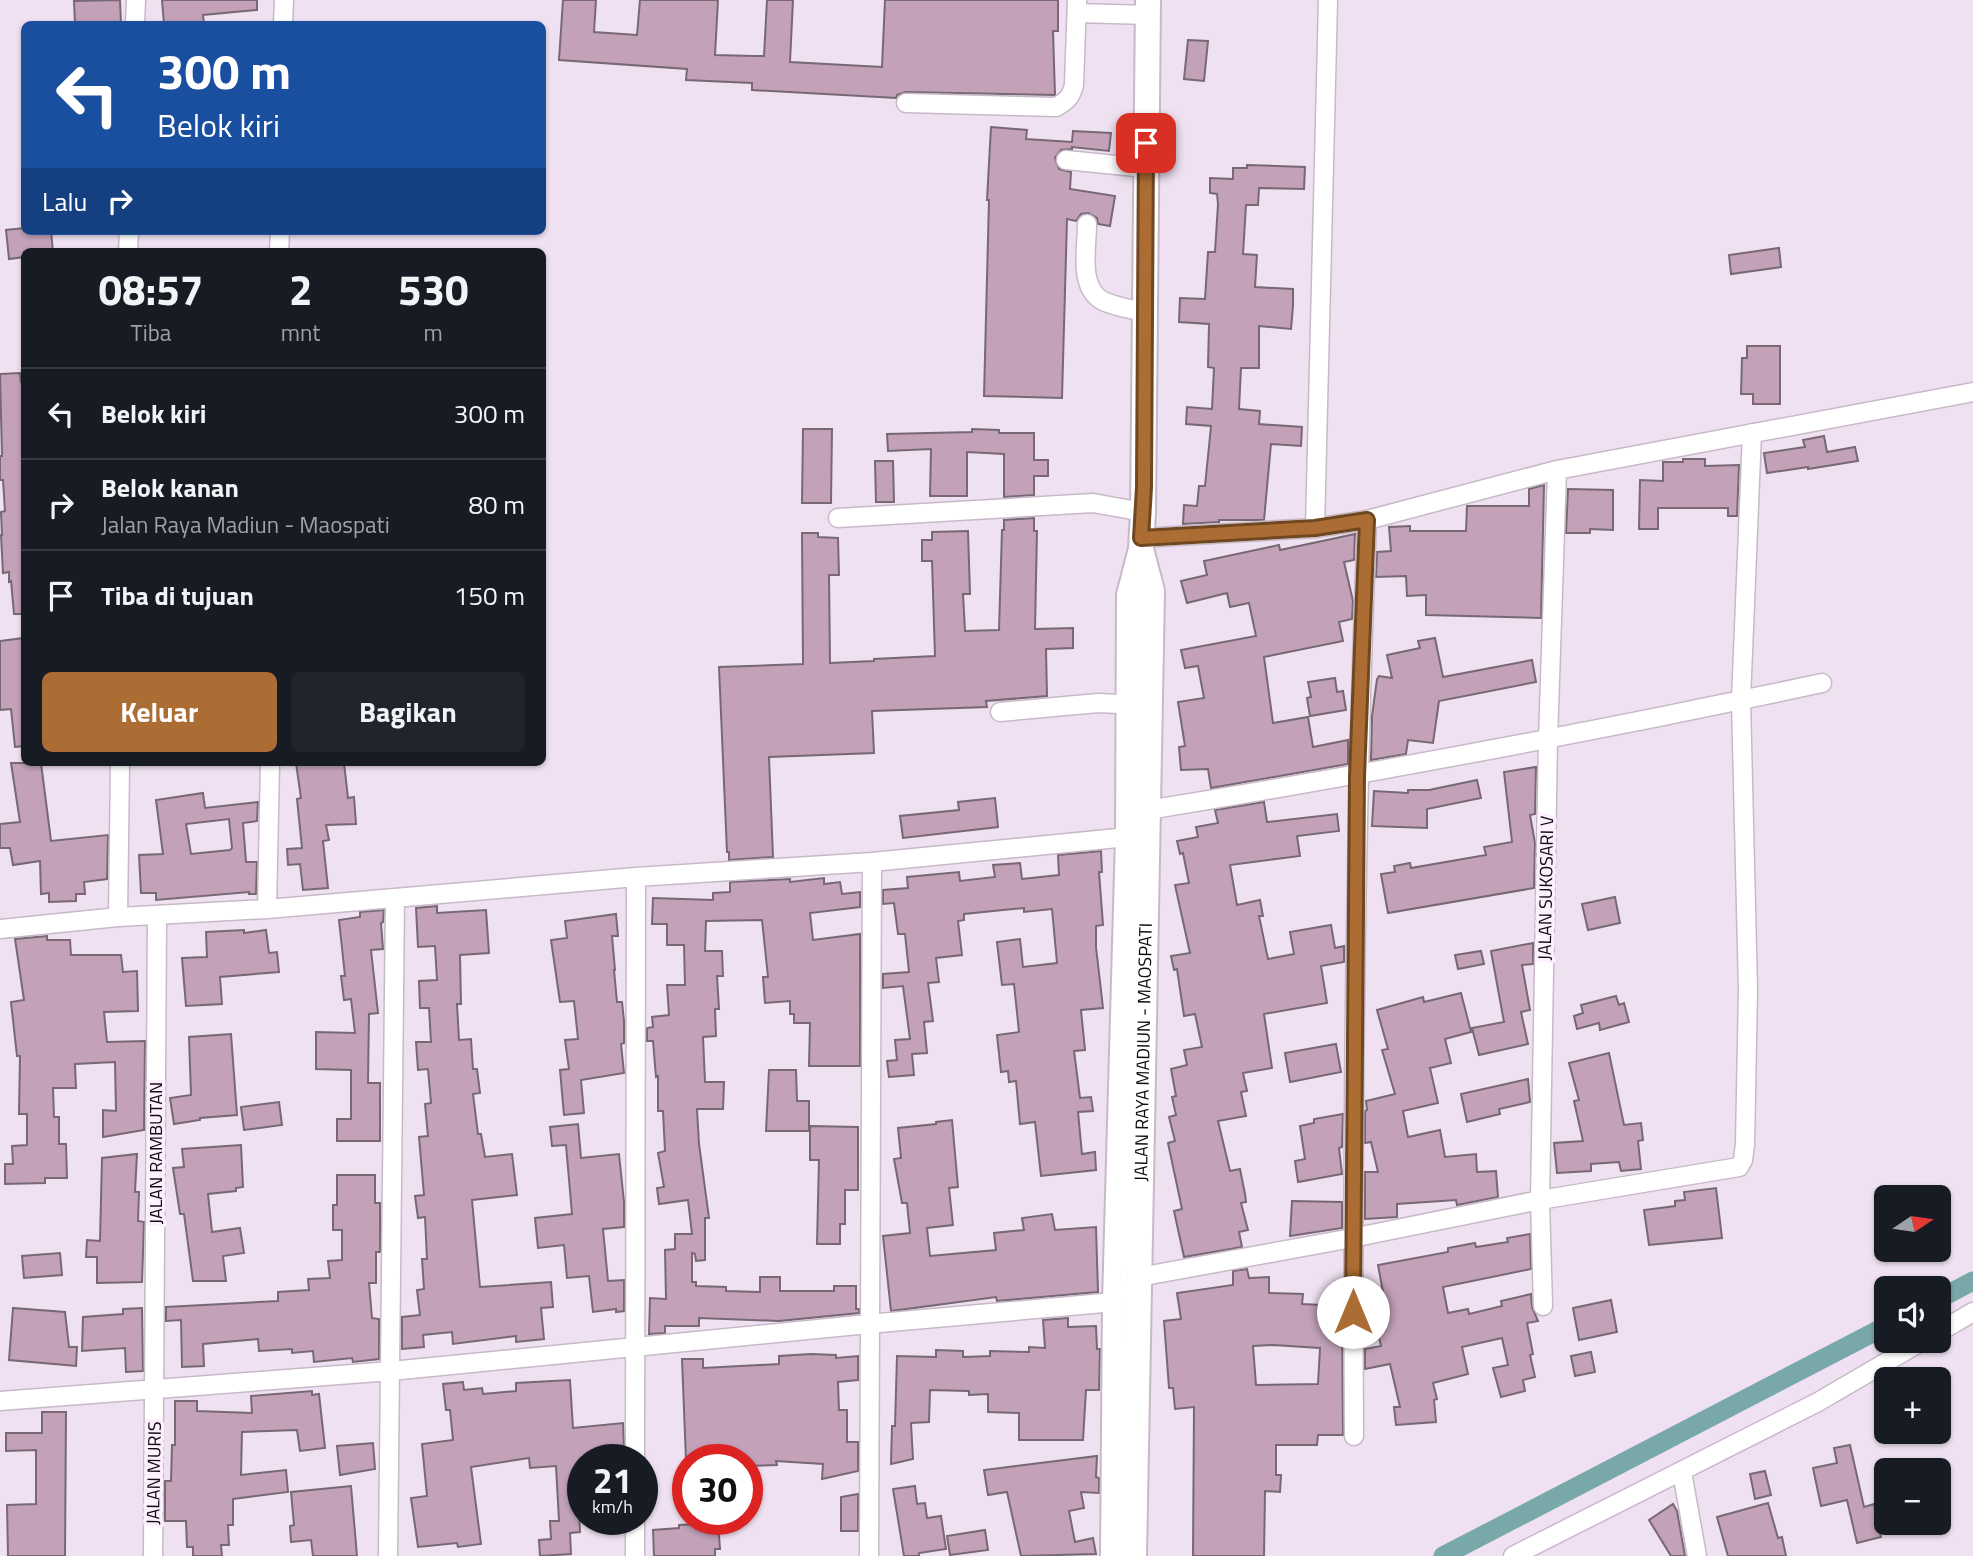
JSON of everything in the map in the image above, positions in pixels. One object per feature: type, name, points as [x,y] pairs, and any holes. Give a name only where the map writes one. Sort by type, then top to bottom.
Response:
[{"type":"highway","name":"JALAN RAYA MADIUN - MAOSPATI","points":[[1113,1556],[1115,1302],[1131,1130],[1148,810],[1129,595],[1141,543],[1143,512],[1148,8]]},
{"type":"highway","name":"JALAN RAYA MADIUN - MAOSPATI","points":[[1134,1556],[1139,1277],[1131,1130],[1128,837],[1140,705]]},
{"type":"street","points":[[135,21],[136,0]]},
{"type":"street","points":[[284,0],[284,21]]},
{"type":"street","points":[[1315,528],[1328,0]]},
{"type":"street","points":[[906,103],[1056,107],[1072,96],[1077,7],[1148,8]]},
{"type":"street","points":[[1066,160],[1146,169]]},
{"type":"street","points":[[1087,224],[1087,273],[1092,293],[1104,301],[1146,313]]},
{"type":"street","points":[[1141,543],[1315,528],[1367,520],[1557,470],[1973,392]]},
{"type":"street","points":[[1139,1277],[1540,1200],[1739,1167],[1743,1160],[1748,990],[1741,700],[1752,433]]},
{"type":"street","name":"JALAN SUKOSARI V","points":[[1544,1306],[1540,1200],[1548,740],[1557,470]]},
{"type":"street","points":[[838,518],[1093,503],[1143,512]]},
{"type":"street","points":[[1354,1436],[1352,1238],[1357,776],[1367,520]]},
{"type":"street","points":[[1148,810],[1357,776],[1548,740],[1822,682]]},
{"type":"street","points":[[1000,712],[1098,703],[1140,705]]},
{"type":"street","points":[[118,917],[120,766]]},
{"type":"street","points":[[267,909],[270,766]]},
{"type":"street","points":[[0,929],[118,917],[267,909],[636,877],[872,862],[1128,837]]},
{"type":"street","points":[[869,1556],[872,862]]},
{"type":"street","points":[[635,1444],[636,877]]},
{"type":"street","points":[[388,1556],[395,898]]},
{"type":"street","name":"JALAN RAMBUTAN","points":[[156,1390],[157,916]]},
{"type":"street","points":[[0,1401],[391,1371],[1115,1302]]},
{"type":"street","points":[[1951,1325],[1973,1312]]},
{"type":"street","points":[[1513,1556],[1818,1402],[1902,1353]]},
{"type":"street","name":"JALAN MURIS","points":[[153,1556],[156,1390]]},
{"type":"street","points":[[1682,1472],[1697,1556]]},
{"type":"street","points":[[635,1535],[635,1556]]},
{"type":"building","points":[[120,0],[121,21],[75,21],[74,1]]},
{"type":"building","points":[[162,0],[257,0],[257,10],[203,15],[204,21],[164,21]]},
{"type":"building","points":[[563,0],[596,0],[594,32],[637,35],[640,0],[718,0],[715,55],[764,56],[767,0],[793,0],[790,62],[882,67],[885,0],[1058,0],[1058,31],[1053,31],[1055,95],[906,92],[896,98],[752,90],[752,83],[686,80],[687,69],[559,60]]},
{"type":"building","points":[[1188,40],[1208,41],[1204,81],[1184,79]]},
{"type":"building","points":[[991,127],[1027,130],[1026,139],[1072,142],[1073,131],[1111,133],[1109,151],[1072,147],[1061,150],[1055,158],[1059,169],[1071,172],[1070,189],[1115,196],[1110,226],[1098,224],[1097,218],[1088,213],[1081,214],[1076,221],[1067,219],[1062,398],[984,396]]},
{"type":"building","points":[[1247,165],[1305,167],[1304,189],[1259,188],[1258,205],[1246,205],[1243,254],[1257,255],[1255,287],[1293,289],[1293,306],[1291,329],[1259,326],[1259,368],[1241,368],[1239,409],[1260,411],[1259,424],[1302,427],[1301,446],[1271,444],[1264,520],[1219,520],[1183,524],[1184,505],[1197,506],[1199,486],[1205,486],[1211,426],[1186,424],[1187,407],[1212,409],[1214,368],[1208,367],[1209,324],[1179,322],[1180,298],[1205,299],[1208,252],[1215,252],[1218,204],[1217,194],[1210,193],[1210,178],[1233,179],[1233,168],[1247,168]]},
{"type":"building","points":[[21,228],[21,235],[51,235],[53,248],[21,248],[21,257],[9,259],[6,230]]},
{"type":"building","points":[[1779,248],[1781,267],[1731,274],[1729,255]]},
{"type":"building","points":[[1747,346],[1780,346],[1780,404],[1753,404],[1753,394],[1741,394],[1742,358],[1747,358]]},
{"type":"building","points":[[20,373],[21,382],[21,614],[14,614],[9,572],[3,573],[1,512],[5,511],[3,480],[0,480],[0,374]]},
{"type":"building","points":[[803,429],[832,429],[831,503],[802,503]]},
{"type":"building","points":[[972,429],[999,430],[999,433],[1034,433],[1034,460],[1048,460],[1048,476],[1034,476],[1034,495],[1004,497],[1004,454],[967,452],[967,496],[930,496],[931,449],[888,451],[887,434],[972,432]]},
{"type":"building","points":[[1824,436],[1827,452],[1855,447],[1858,461],[1767,473],[1764,453],[1805,447],[1803,440]]},
{"type":"building","points":[[1683,459],[1705,459],[1705,466],[1739,465],[1737,516],[1728,516],[1728,508],[1658,508],[1658,529],[1639,529],[1640,480],[1663,481],[1663,462],[1683,462]]},
{"type":"building","points":[[875,461],[893,461],[894,502],[876,502]]},
{"type":"building","points":[[1544,485],[1541,618],[1426,615],[1426,595],[1407,596],[1406,576],[1376,577],[1377,552],[1391,551],[1389,527],[1410,526],[1410,531],[1466,531],[1467,506],[1529,506],[1529,489]]},
{"type":"building","points":[[1568,489],[1613,490],[1613,530],[1590,529],[1590,533],[1566,533]]},
{"type":"building","points":[[1034,518],[1034,531],[1037,531],[1035,629],[1073,628],[1073,648],[1046,649],[1047,696],[986,701],[987,707],[872,711],[874,753],[769,757],[773,857],[729,860],[719,667],[803,664],[802,533],[818,533],[818,537],[838,538],[839,575],[829,575],[830,663],[874,661],[935,656],[932,561],[922,561],[922,540],[932,540],[932,532],[968,531],[970,594],[963,594],[965,631],[999,630],[1004,520]]},
{"type":"building","points":[[1355,534],[1354,560],[1344,562],[1353,601],[1352,619],[1339,622],[1343,641],[1264,657],[1273,723],[1308,717],[1313,747],[1348,740],[1348,764],[1211,788],[1208,769],[1181,770],[1179,747],[1185,746],[1178,702],[1204,698],[1198,666],[1185,668],[1181,650],[1256,636],[1249,603],[1230,607],[1227,593],[1187,603],[1181,581],[1207,575],[1204,561],[1279,545],[1280,550]]},
{"type":"building","points":[[21,638],[21,746],[15,747],[11,709],[0,710],[0,641]]},
{"type":"building","points":[[1435,638],[1443,677],[1532,660],[1536,682],[1439,701],[1433,743],[1408,740],[1406,754],[1371,760],[1372,716],[1377,679],[1379,676],[1392,678],[1387,655],[1420,648],[1418,641]]},
{"type":"building","points":[[1335,678],[1337,692],[1343,691],[1346,710],[1310,716],[1307,698],[1311,697],[1308,682]]},
{"type":"building","points":[[11,763],[41,766],[51,841],[108,835],[107,879],[84,882],[85,894],[76,894],[76,901],[49,902],[49,893],[41,894],[40,861],[13,865],[10,848],[0,848],[0,824],[20,822]]},
{"type":"building","points":[[296,766],[344,766],[348,798],[354,797],[356,824],[326,825],[329,840],[323,841],[328,888],[303,890],[300,864],[288,865],[287,849],[302,848],[297,799],[301,798]]},
{"type":"building","points":[[1536,767],[1535,814],[1530,815],[1535,843],[1534,888],[1388,913],[1381,874],[1395,872],[1394,866],[1410,863],[1411,868],[1486,855],[1484,847],[1512,842],[1504,772]]},
{"type":"building","points":[[1477,780],[1481,798],[1427,809],[1427,828],[1372,826],[1374,791],[1408,793],[1408,790],[1429,790]]},
{"type":"building","points":[[203,793],[205,808],[258,802],[257,821],[243,823],[246,862],[257,862],[256,894],[249,892],[156,900],[156,893],[141,893],[139,855],[163,854],[156,800]],"holes":[[[229,819],[232,848],[191,854],[186,824]]]},
{"type":"building","points":[[995,798],[998,827],[903,838],[900,816],[959,810],[958,802]]},
{"type":"building","points":[[1264,802],[1267,822],[1337,814],[1339,831],[1297,836],[1300,856],[1230,865],[1237,905],[1260,900],[1263,916],[1259,916],[1268,959],[1294,954],[1290,932],[1331,925],[1335,948],[1344,946],[1344,962],[1321,966],[1327,1003],[1264,1014],[1272,1068],[1243,1073],[1247,1091],[1241,1092],[1246,1116],[1218,1121],[1230,1171],[1240,1169],[1245,1194],[1246,1202],[1241,1203],[1248,1230],[1239,1232],[1242,1247],[1184,1257],[1174,1211],[1182,1209],[1168,1143],[1175,1141],[1169,1117],[1176,1115],[1171,1069],[1187,1065],[1184,1050],[1202,1047],[1195,1014],[1184,1016],[1177,969],[1174,970],[1171,956],[1190,953],[1175,885],[1189,883],[1183,853],[1180,854],[1177,841],[1198,837],[1196,827],[1218,823],[1215,810]]},
{"type":"building","points":[[1101,851],[1102,872],[1099,872],[1103,925],[1096,926],[1096,947],[1103,1008],[1081,1010],[1085,1050],[1074,1051],[1080,1098],[1091,1097],[1093,1111],[1078,1112],[1082,1154],[1095,1152],[1096,1170],[1041,1176],[1035,1122],[1020,1124],[1016,1081],[1009,1082],[1008,1071],[1001,1072],[997,1035],[1019,1032],[1014,984],[1002,985],[997,942],[1020,939],[1023,967],[1057,963],[1052,909],[1024,912],[1024,908],[964,914],[964,920],[958,921],[962,955],[936,958],[939,982],[928,983],[933,1021],[924,1022],[927,1053],[912,1054],[914,1075],[889,1077],[887,1061],[897,1060],[895,1040],[910,1039],[903,986],[883,988],[883,974],[909,972],[905,934],[898,934],[894,903],[883,904],[883,890],[908,888],[907,877],[959,872],[960,881],[995,877],[993,865],[1020,863],[1022,879],[1059,875],[1058,855]]},
{"type":"building","points":[[824,878],[824,884],[840,882],[842,894],[860,892],[860,907],[810,913],[813,940],[860,934],[860,1066],[809,1066],[810,1023],[794,1023],[794,1014],[790,1014],[790,1001],[765,1003],[763,977],[768,977],[762,920],[706,921],[705,951],[722,951],[723,976],[717,976],[719,1009],[715,1009],[716,1036],[703,1037],[705,1082],[724,1082],[723,1109],[697,1109],[709,1218],[705,1218],[705,1260],[696,1261],[695,1254],[692,1253],[692,1282],[696,1282],[696,1286],[726,1287],[726,1291],[760,1292],[760,1277],[780,1277],[780,1291],[834,1291],[834,1286],[856,1286],[856,1309],[859,1309],[859,1313],[779,1321],[699,1318],[699,1326],[665,1326],[665,1333],[649,1334],[650,1298],[666,1299],[665,1250],[675,1249],[675,1234],[692,1234],[688,1200],[659,1204],[657,1188],[664,1187],[658,1153],[665,1151],[663,1111],[658,1111],[658,1076],[656,1077],[653,1041],[647,1041],[647,1028],[653,1027],[652,1017],[669,1015],[667,985],[685,985],[684,945],[667,945],[667,924],[652,924],[653,898],[713,900],[713,893],[730,892],[730,882],[790,879],[790,882]]},
{"type":"building","points":[[1615,897],[1620,923],[1588,930],[1582,904]]},
{"type":"building","points":[[437,906],[437,913],[486,910],[489,953],[460,955],[461,1004],[457,1004],[459,1040],[471,1039],[473,1069],[477,1069],[480,1093],[473,1094],[478,1134],[481,1134],[485,1157],[512,1154],[517,1195],[472,1200],[480,1287],[551,1282],[553,1307],[541,1308],[544,1339],[516,1342],[516,1336],[453,1344],[452,1332],[423,1335],[424,1347],[402,1349],[402,1317],[420,1315],[417,1290],[424,1289],[422,1259],[427,1259],[425,1217],[418,1218],[415,1196],[424,1195],[419,1137],[428,1136],[425,1104],[431,1103],[428,1069],[418,1070],[416,1042],[431,1042],[429,1008],[420,1008],[419,981],[437,980],[435,946],[418,947],[416,908]]},
{"type":"building","points":[[384,910],[381,923],[383,949],[371,950],[378,1013],[369,1014],[368,1083],[380,1083],[380,1141],[337,1141],[337,1119],[351,1119],[351,1070],[316,1069],[316,1032],[355,1033],[351,999],[344,1000],[341,976],[345,976],[339,920],[360,917],[360,912]]},
{"type":"building","points":[[616,914],[618,936],[612,936],[617,1002],[622,1002],[624,1021],[624,1043],[621,1044],[624,1073],[581,1080],[584,1113],[564,1115],[560,1070],[569,1069],[565,1040],[578,1039],[574,1001],[560,1002],[551,940],[567,938],[565,921]]},
{"type":"building","points":[[244,930],[244,933],[266,930],[269,953],[277,952],[279,972],[220,977],[222,1004],[186,1006],[182,958],[207,957],[206,932]]},
{"type":"building","points":[[47,936],[47,940],[70,940],[71,955],[121,955],[123,972],[137,971],[138,1011],[104,1012],[107,1042],[145,1041],[144,1130],[103,1137],[103,1110],[116,1111],[115,1062],[75,1064],[76,1088],[53,1088],[54,1117],[59,1117],[59,1144],[66,1144],[67,1178],[45,1178],[45,1183],[5,1184],[5,1164],[13,1164],[12,1146],[27,1145],[27,1114],[19,1114],[20,1056],[17,1056],[11,1002],[24,1000],[15,939]]},
{"type":"building","points":[[1533,943],[1533,964],[1522,965],[1530,1010],[1521,1012],[1528,1044],[1479,1055],[1472,1028],[1504,1022],[1491,951]]},
{"type":"building","points":[[1481,951],[1484,964],[1458,969],[1455,955]]},
{"type":"building","points":[[1461,993],[1471,1032],[1445,1039],[1451,1063],[1430,1068],[1438,1103],[1403,1111],[1408,1137],[1440,1130],[1445,1157],[1476,1154],[1477,1172],[1496,1171],[1498,1197],[1457,1205],[1456,1200],[1397,1204],[1397,1217],[1365,1219],[1365,1172],[1378,1172],[1371,1142],[1365,1143],[1366,1101],[1395,1094],[1382,1050],[1388,1049],[1377,1010],[1423,997],[1424,1002]]},
{"type":"building","points":[[1616,996],[1619,1005],[1624,1003],[1629,1022],[1600,1030],[1599,1023],[1577,1029],[1574,1016],[1583,1013],[1581,1005]]},
{"type":"building","points":[[231,1034],[237,1115],[200,1118],[174,1124],[170,1098],[191,1095],[189,1037]]},
{"type":"building","points":[[1336,1044],[1341,1072],[1290,1082],[1285,1053]]},
{"type":"building","points":[[1609,1053],[1624,1125],[1641,1123],[1643,1140],[1638,1141],[1641,1169],[1621,1171],[1619,1162],[1591,1164],[1591,1171],[1557,1173],[1554,1143],[1583,1141],[1574,1101],[1579,1100],[1569,1063]]},
{"type":"building","points":[[769,1070],[796,1070],[797,1101],[809,1101],[809,1131],[766,1131]]},
{"type":"building","points":[[1528,1079],[1530,1102],[1499,1109],[1500,1114],[1467,1122],[1461,1094]]},
{"type":"building","points":[[279,1102],[282,1125],[244,1130],[241,1107]]},
{"type":"building","points":[[1343,1114],[1342,1147],[1339,1148],[1342,1174],[1298,1182],[1295,1161],[1305,1159],[1300,1126],[1314,1123],[1314,1119]]},
{"type":"building","points":[[952,1120],[958,1187],[949,1188],[953,1225],[927,1228],[930,1256],[996,1250],[994,1233],[1024,1230],[1022,1218],[1052,1214],[1055,1230],[1096,1227],[1098,1292],[997,1301],[996,1297],[891,1311],[883,1236],[910,1233],[907,1203],[902,1203],[894,1159],[901,1158],[898,1128]]},
{"type":"building","points":[[578,1124],[581,1158],[619,1154],[624,1227],[603,1229],[608,1281],[624,1280],[624,1311],[616,1312],[616,1309],[593,1312],[589,1276],[567,1278],[564,1245],[538,1248],[535,1218],[572,1214],[566,1145],[552,1146],[550,1127]]},
{"type":"building","points":[[810,1126],[858,1127],[858,1190],[845,1190],[845,1224],[840,1224],[840,1244],[817,1244],[819,1160],[810,1160]]},
{"type":"building","points":[[241,1145],[243,1187],[236,1188],[236,1191],[208,1194],[212,1232],[240,1228],[244,1253],[223,1256],[226,1281],[193,1281],[184,1214],[180,1214],[173,1168],[184,1167],[182,1149]]},
{"type":"building","points":[[137,1154],[135,1192],[139,1192],[138,1221],[144,1222],[142,1282],[97,1283],[97,1257],[86,1257],[87,1240],[100,1241],[102,1158]]},
{"type":"building","points":[[337,1175],[375,1175],[375,1203],[380,1203],[380,1252],[376,1252],[376,1283],[369,1283],[372,1318],[379,1319],[379,1359],[353,1362],[352,1358],[314,1362],[313,1351],[259,1351],[258,1339],[203,1344],[204,1366],[182,1367],[181,1320],[166,1321],[166,1307],[278,1301],[278,1292],[309,1290],[308,1279],[330,1278],[328,1261],[342,1260],[342,1230],[333,1230],[333,1205],[337,1205]]},
{"type":"building","points":[[1716,1188],[1722,1238],[1649,1245],[1644,1210],[1675,1206],[1675,1201],[1685,1200],[1684,1192]]},
{"type":"building","points":[[1292,1201],[1342,1202],[1342,1228],[1290,1236]]},
{"type":"building","points":[[1530,1234],[1531,1269],[1443,1287],[1448,1313],[1468,1309],[1469,1314],[1502,1306],[1501,1301],[1531,1294],[1532,1307],[1538,1321],[1527,1323],[1535,1377],[1523,1380],[1525,1391],[1501,1397],[1493,1368],[1508,1365],[1502,1338],[1462,1347],[1468,1374],[1433,1383],[1437,1399],[1434,1400],[1436,1422],[1396,1425],[1394,1407],[1400,1407],[1390,1364],[1365,1369],[1365,1349],[1381,1346],[1372,1306],[1385,1303],[1378,1265],[1448,1252],[1448,1248],[1475,1243],[1476,1247],[1508,1242],[1507,1238]]},
{"type":"building","points":[[60,1253],[62,1275],[24,1278],[22,1256]]},
{"type":"building","points":[[1247,1269],[1249,1278],[1269,1277],[1269,1293],[1303,1294],[1302,1304],[1342,1306],[1343,1435],[1318,1435],[1317,1445],[1276,1445],[1276,1475],[1281,1475],[1280,1492],[1265,1491],[1264,1556],[1193,1556],[1194,1407],[1175,1409],[1173,1388],[1169,1388],[1164,1321],[1181,1319],[1177,1293],[1233,1285],[1233,1271]],"holes":[[[1253,1346],[1320,1348],[1318,1384],[1256,1385]]]},
{"type":"building","points":[[1611,1300],[1617,1332],[1579,1340],[1573,1308]]},
{"type":"building","points":[[13,1308],[65,1312],[69,1347],[77,1347],[76,1366],[9,1360]]},
{"type":"building","points":[[142,1308],[143,1371],[126,1372],[125,1348],[82,1351],[83,1317],[123,1314],[123,1309]]},
{"type":"building","points":[[1068,1318],[1068,1327],[1096,1326],[1097,1349],[1100,1349],[1099,1390],[1086,1390],[1083,1440],[1019,1440],[1019,1413],[988,1412],[988,1394],[969,1395],[969,1391],[930,1390],[929,1422],[911,1423],[913,1459],[891,1464],[897,1356],[936,1357],[936,1350],[963,1351],[963,1357],[990,1356],[990,1351],[1029,1352],[1029,1347],[1045,1348],[1043,1320]]},
{"type":"building","points":[[1591,1352],[1595,1372],[1575,1376],[1571,1356]]},
{"type":"building","points":[[779,1356],[858,1356],[858,1380],[838,1382],[839,1410],[847,1410],[847,1442],[858,1442],[858,1471],[822,1479],[823,1464],[776,1461],[777,1465],[763,1465],[763,1444],[685,1444],[682,1359],[703,1359],[703,1368],[779,1364]]},
{"type":"building","points":[[570,1380],[573,1428],[623,1423],[624,1444],[567,1444],[567,1535],[570,1535],[571,1554],[540,1556],[539,1540],[551,1539],[550,1521],[559,1521],[556,1466],[530,1468],[529,1458],[471,1467],[481,1544],[458,1547],[457,1543],[418,1547],[411,1498],[427,1496],[422,1444],[453,1440],[450,1410],[446,1410],[443,1384],[463,1382],[464,1390],[482,1388],[483,1394],[516,1391],[516,1383]]},
{"type":"building","points":[[312,1391],[312,1395],[319,1394],[325,1448],[300,1451],[297,1430],[242,1432],[241,1475],[286,1470],[288,1492],[233,1499],[233,1525],[228,1525],[229,1545],[221,1545],[222,1556],[193,1556],[193,1547],[187,1547],[186,1521],[165,1521],[165,1481],[171,1481],[172,1445],[175,1445],[175,1401],[197,1401],[197,1411],[252,1413],[251,1396]]},
{"type":"building","points":[[42,1412],[66,1412],[65,1556],[8,1556],[7,1505],[36,1504],[36,1450],[6,1451],[6,1433],[42,1433]]},
{"type":"building","points":[[373,1443],[375,1469],[340,1475],[337,1446]]},
{"type":"building","points":[[1850,1445],[1864,1507],[1874,1504],[1874,1535],[1881,1537],[1857,1543],[1847,1500],[1821,1506],[1813,1468],[1837,1463],[1834,1448]]},
{"type":"building","points":[[1097,1456],[1096,1477],[1099,1478],[1099,1493],[1081,1492],[1084,1508],[1069,1511],[1075,1542],[1093,1538],[1096,1554],[1021,1556],[1007,1492],[988,1495],[984,1470]]},
{"type":"building","points":[[1765,1471],[1771,1495],[1755,1499],[1750,1474]]},
{"type":"building","points":[[351,1486],[357,1556],[313,1556],[311,1540],[291,1542],[290,1526],[294,1525],[291,1492]]},
{"type":"building","points":[[915,1486],[917,1504],[925,1503],[927,1518],[941,1516],[946,1549],[919,1553],[919,1556],[904,1556],[893,1489]]},
{"type":"building","points":[[858,1494],[858,1531],[841,1531],[841,1497]]},
{"type":"building","points":[[1768,1503],[1778,1538],[1782,1537],[1786,1556],[1728,1556],[1717,1517]]},
{"type":"building","points":[[1673,1504],[1677,1511],[1685,1556],[1671,1556],[1649,1520]]},
{"type":"building","points":[[672,1529],[672,1535],[719,1535],[720,1549],[715,1549],[715,1556],[654,1556],[653,1535],[658,1535],[658,1530]]},
{"type":"building","points":[[985,1530],[988,1550],[950,1555],[947,1536]]},
{"type":"waterway","points":[[1951,1293],[1973,1281]]},
{"type":"waterway","points":[[1443,1556],[1874,1332]]},
{"type":"route","points":[[1146,143],[1144,487],[1141,538],[1315,528],[1367,520],[1357,776],[1353,1312]]}]
